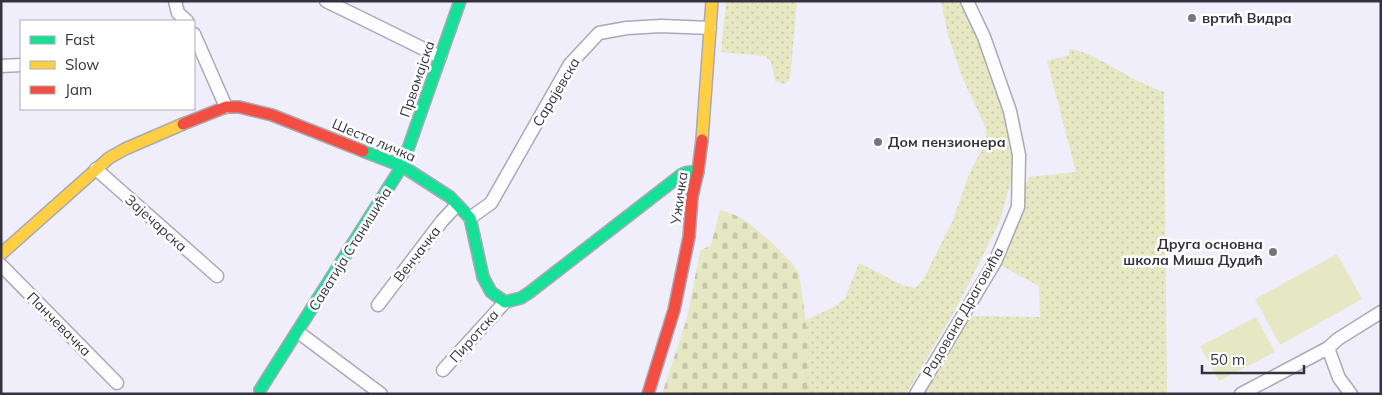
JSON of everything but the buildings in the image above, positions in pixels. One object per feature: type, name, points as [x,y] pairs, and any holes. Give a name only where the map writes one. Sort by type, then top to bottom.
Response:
[{"type":"street","points":[[175,1],[178,13],[186,20]]},
{"type":"street","points":[[326,1],[440,58]]},
{"type":"street","name":"Првомајска","points":[[402,166],[460,1]]},
{"type":"street","name":"Ужичка","points":[[648,394],[674,310],[689,237],[692,197],[698,171],[712,1]]},
{"type":"street","name":"Радована Драговића","points":[[916,394],[995,262],[1018,207],[1019,156],[1010,111],[984,37],[967,1]]},
{"type":"street","name":"Сарајевска","points":[[470,218],[491,203],[570,64],[599,33],[627,28],[661,26],[710,28]]},
{"type":"street","points":[[1,254],[109,158],[125,149],[226,106],[197,52]]},
{"type":"street","points":[[1,66],[20,65]]},
{"type":"street","name":"Шеста личка","points":[[226,106],[239,107],[272,115],[402,166],[450,197],[470,218]]},
{"type":"street","name":"Саватија Станишића","points":[[260,390],[402,166]]},
{"type":"street","name":"Зајечарска","points":[[96,169],[217,276]]},
{"type":"street","points":[[470,218],[483,277],[491,292],[505,302],[521,298],[530,292],[681,175],[698,171]]},
{"type":"street","name":"Венчачка","points":[[378,305],[442,221],[457,205]]},
{"type":"street","name":"Панчевачка","points":[[1,266],[117,383]]},
{"type":"street","name":"Пиротска","points":[[443,370],[505,302]]},
{"type":"street","points":[[1242,394],[1328,348],[1338,339],[1381,312]]},
{"type":"street","points":[[298,332],[381,394]]},
{"type":"street","points":[[1328,348],[1340,378],[1352,394]]},
{"type":"green space","points":[[726,1],[797,1],[790,79],[785,84],[775,81],[771,62],[765,56],[721,52]]},
{"type":"green space","points":[[941,1],[958,1],[967,16],[986,60],[1013,147],[1011,182],[999,223],[958,305],[906,394],[807,394],[808,336],[806,320],[834,307],[845,298],[859,263],[902,285],[915,288],[923,280],[952,222],[970,172],[986,142],[986,128],[962,77],[948,35]]},
{"type":"green space","points":[[1069,49],[1095,58],[1138,81],[1164,92],[1167,394],[919,394],[964,316],[1040,317],[1039,286],[995,262],[1029,177],[1076,172],[1047,61],[1069,55]]},
{"type":"green space","points":[[720,210],[737,216],[754,227],[781,251],[799,274],[808,336],[807,394],[662,394],[687,318],[700,251],[711,245]]},
{"type":"green space","points":[[1337,254],[1362,299],[1280,345],[1255,299]]},
{"type":"green space","points":[[1256,317],[1275,352],[1219,381],[1200,346]]},
{"type":"traffic: fast","points":[[260,390],[402,166],[460,1]]},
{"type":"traffic: fast","points":[[363,151],[402,166],[450,197],[470,218],[483,277],[491,292],[505,302],[521,298],[530,292],[681,175],[698,171]]},
{"type":"traffic: slow","points":[[702,140],[712,1]]},
{"type":"traffic: slow","points":[[1,254],[109,158],[183,124]]},
{"type":"traffic: jam","points":[[183,124],[226,107],[239,107],[272,115],[363,151]]},
{"type":"traffic: jam","points":[[648,394],[674,310],[689,237],[692,197],[702,140]]},
{"type":"place","name":"вртић Видра","points":[[1192,18]]},
{"type":"place","name":"Дом пензионера","points":[[878,142]]},
{"type":"place","name":"Друга основна школа Миша Дудић","points":[[1273,252]]}]
